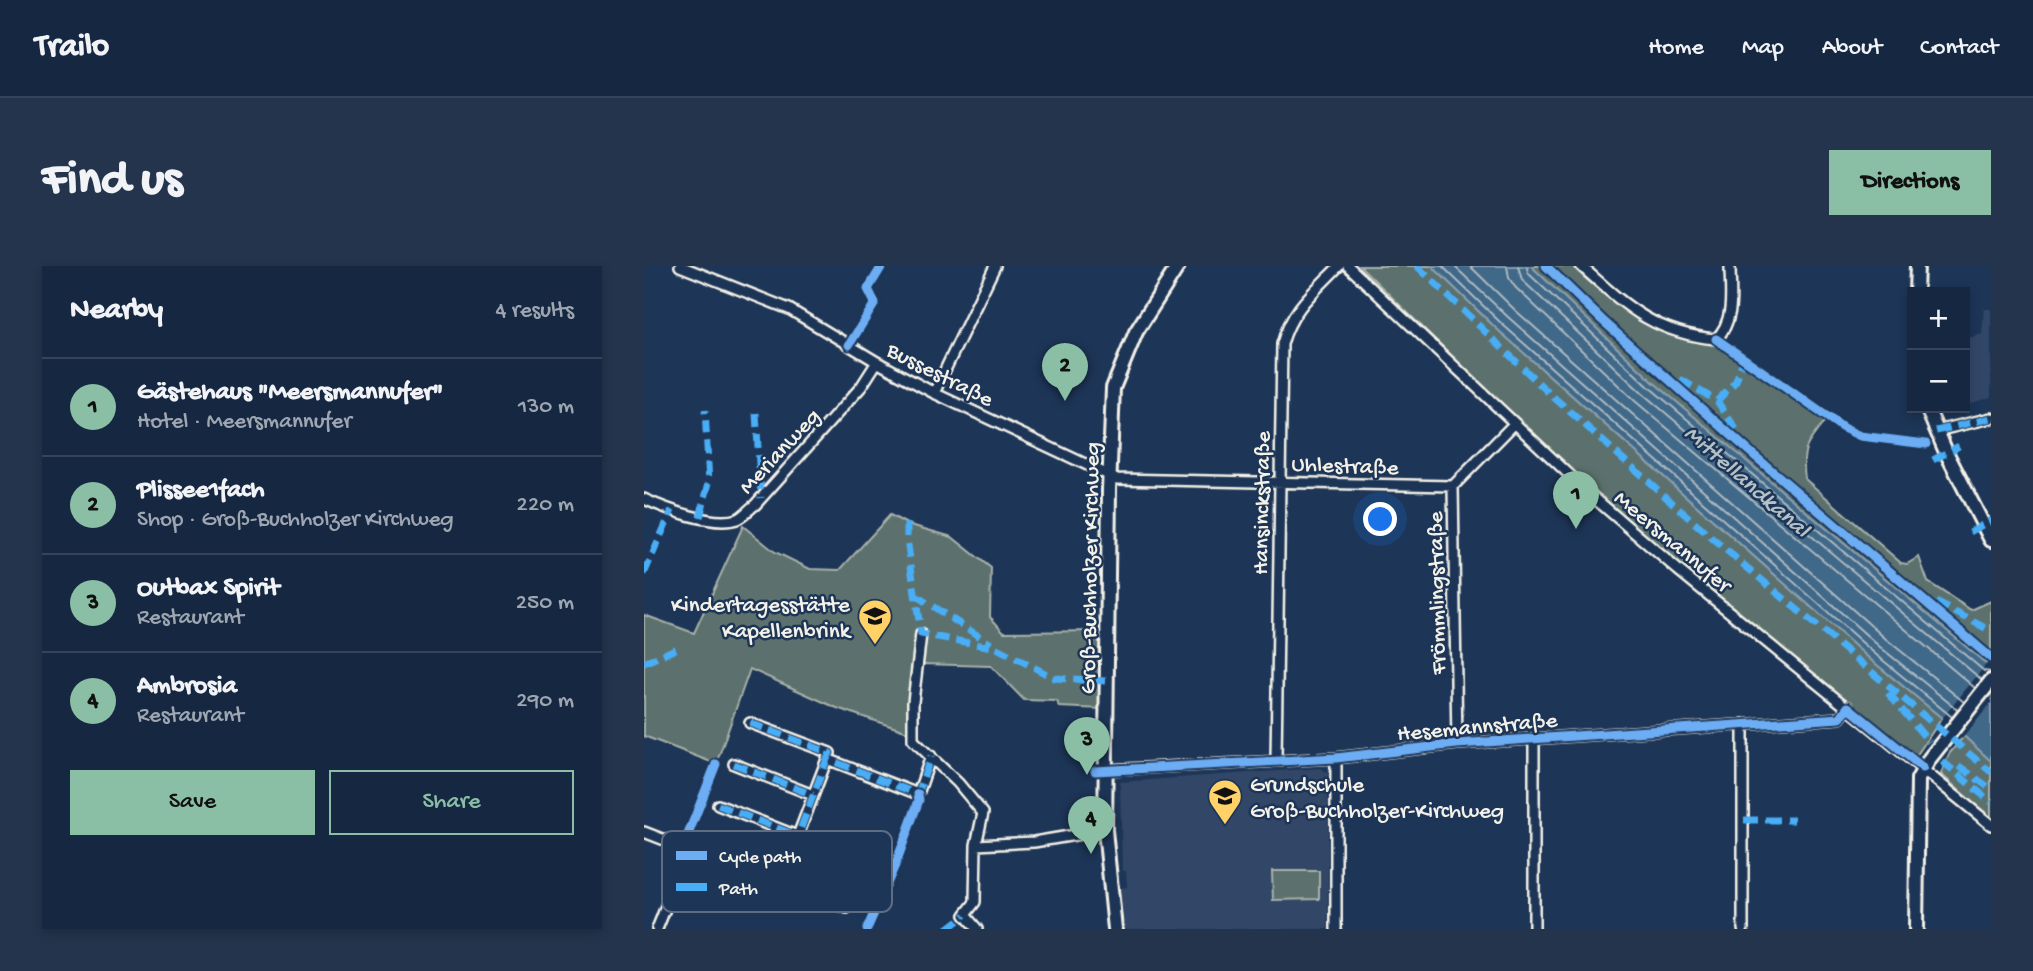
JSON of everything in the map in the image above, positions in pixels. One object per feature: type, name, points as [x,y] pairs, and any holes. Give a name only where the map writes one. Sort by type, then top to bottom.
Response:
[{"type":"street","name":"Bussestraße","points":[[680,266],[789,309],[934,393],[1110,476]]},
{"type":"street","points":[[934,393],[995,266]]},
{"type":"street","name":"Groß-Buchholzer Kirchweg","points":[[1115,929],[1105,830],[1113,388],[1136,332],[1178,266]]},
{"type":"street","name":"Hansinckstraße","points":[[1276,760],[1282,344],[1288,324],[1296,311],[1339,266]]},
{"type":"street","name":"Meersmannufer","points":[[1348,266],[1592,496],[1678,570],[1991,825]]},
{"type":"street","points":[[1581,266],[1620,301],[1656,325],[1694,337],[1716,339],[1728,324],[1730,314],[1730,266]]},
{"type":"street","points":[[1916,287],[1917,266]]},
{"type":"street","name":"Merianweg","points":[[644,499],[672,510],[719,522],[738,519],[755,505],[862,387],[877,362]]},
{"type":"street","points":[[1929,413],[1991,540]]},
{"type":"street","points":[[1936,431],[1991,418]]},
{"type":"street","name":"Frömmlingstraße","points":[[1457,744],[1453,486],[1514,424]]},
{"type":"street","name":"Uhlestraße","points":[[1110,476],[1117,479],[1453,486]]},
{"type":"street","points":[[921,634],[913,702],[913,740],[958,783],[983,813],[976,845],[975,902],[965,915],[977,929]]},
{"type":"street","points":[[1916,929],[1917,786],[1923,768],[1991,681]]},
{"type":"street","name":"Hesemannstraße","points":[[1105,771],[1336,758],[1457,744],[1840,718],[1848,707]]},
{"type":"street","points":[[750,723],[830,753],[799,831]]},
{"type":"street","points":[[1743,724],[1743,929]]},
{"type":"street","points":[[1534,738],[1534,929]]},
{"type":"street","points":[[827,759],[918,794],[931,756]]},
{"type":"street","points":[[1336,758],[1336,929]]},
{"type":"street","points":[[734,764],[813,795]]},
{"type":"street","points":[[718,805],[779,831]]},
{"type":"street","points":[[976,845],[1034,842],[1105,830]]},
{"type":"street","points":[[644,832],[662,839]]},
{"type":"street","points":[[657,929],[664,912]]},
{"type":"shaded area","points":[[1984,309],[1991,309],[1991,397],[1970,403],[1970,338],[1982,334]]},
{"type":"shaded area","name":"Grundschule Groß-Buchholzer-Kirchweg","points":[[1321,768],[1328,773],[1328,929],[1125,929],[1120,888],[1127,887],[1126,871],[1122,870],[1120,782]]},
{"type":"green space","points":[[1360,266],[1432,266],[1497,329],[1870,659],[1942,718],[1916,756],[1725,602],[1613,507]]},
{"type":"green space","points":[[1531,266],[1574,266],[1639,321],[1670,335],[1719,346],[1826,420],[1807,446],[1804,460],[1805,479],[1901,563],[1907,564],[1919,557],[1928,582],[1971,610],[1991,601],[1991,658],[1986,664],[1652,381]]},
{"type":"green space","points":[[890,515],[907,524],[952,537],[991,568],[990,617],[1004,632],[1102,631],[1102,709],[1059,707],[1057,701],[1024,700],[991,666],[922,664],[917,705],[917,735],[837,708],[750,669],[716,764],[644,736],[644,615],[694,633],[743,526],[775,552],[810,569],[840,570]]},
{"type":"green space","points":[[1964,736],[1991,761],[1991,819],[1941,774],[1949,754]]},
{"type":"green space","points":[[1272,871],[1319,871],[1319,899],[1273,900]]},
{"type":"water","name":"Mittellandkanal","points":[[1432,266],[1531,266],[1652,381],[1991,668],[1991,761],[1870,659],[1497,329]]},
{"type":"pier","points":[[1989,661],[1991,703],[1962,739],[1940,721]]},
{"type":"marked path","points":[[1417,266],[1550,394],[1713,539],[1991,772]]},
{"type":"marked path","points":[[1717,401],[1736,381],[1743,360]]},
{"type":"marked path","points":[[1680,379],[1717,401],[1738,432]]},
{"type":"marked path","points":[[700,517],[709,483],[705,410]]},
{"type":"marked path","points":[[756,413],[761,498]]},
{"type":"marked path","points":[[1936,431],[1991,418]]},
{"type":"marked path","points":[[1933,460],[1959,446]]},
{"type":"marked path","points":[[644,574],[672,510]]},
{"type":"marked path","points":[[1970,532],[1991,520]]},
{"type":"marked path","points":[[907,523],[921,634],[997,648],[1054,678],[1106,681]]},
{"type":"marked path","points":[[915,595],[991,644]]},
{"type":"marked path","points":[[1936,602],[1991,631]]},
{"type":"marked path","points":[[644,663],[682,646]]},
{"type":"marked path","points":[[1888,693],[1929,742]]},
{"type":"marked path","points":[[750,723],[830,753],[827,759]]},
{"type":"marked path","points":[[800,831],[827,759],[918,794],[931,756]]},
{"type":"marked path","points":[[1942,761],[1991,802]]},
{"type":"marked path","points":[[734,764],[813,795]]},
{"type":"marked path","points":[[1959,766],[1991,789]]},
{"type":"marked path","points":[[718,805],[784,831]]},
{"type":"marked path","points":[[1744,820],[1794,820]]},
{"type":"marked path","points":[[947,929],[965,915]]},
{"type":"cycle path","points":[[849,345],[875,303],[868,289],[882,266]]},
{"type":"cycle path","points":[[1546,266],[1602,320],[1749,451],[1991,658]]},
{"type":"cycle path","points":[[1716,339],[1843,428],[1860,436],[1926,444]]},
{"type":"cycle path","points":[[1095,771],[1336,758],[1457,744],[1840,718],[1848,707],[1923,768]]},
{"type":"cycle path","points":[[689,831],[716,764]]},
{"type":"cycle path","points":[[892,872],[919,800],[918,794]]},
{"type":"cycle path","points":[[867,929],[874,912]]},
{"type":"place","name":"Plissee1fach","points":[[1065,401]]},
{"type":"place","name":"Gästehaus \"Meersmannufer\"","points":[[1576,529]]},
{"type":"place","name":"Kindertagesstätte Kapellenbrink","points":[[875,646]]},
{"type":"place","name":"Outbax Spirit","points":[[1087,775]]},
{"type":"place","name":"Grundschule Groß-Buchholzer-Kirchweg","points":[[1225,826]]},
{"type":"place","name":"Ambrosia","points":[[1091,854]]}]
